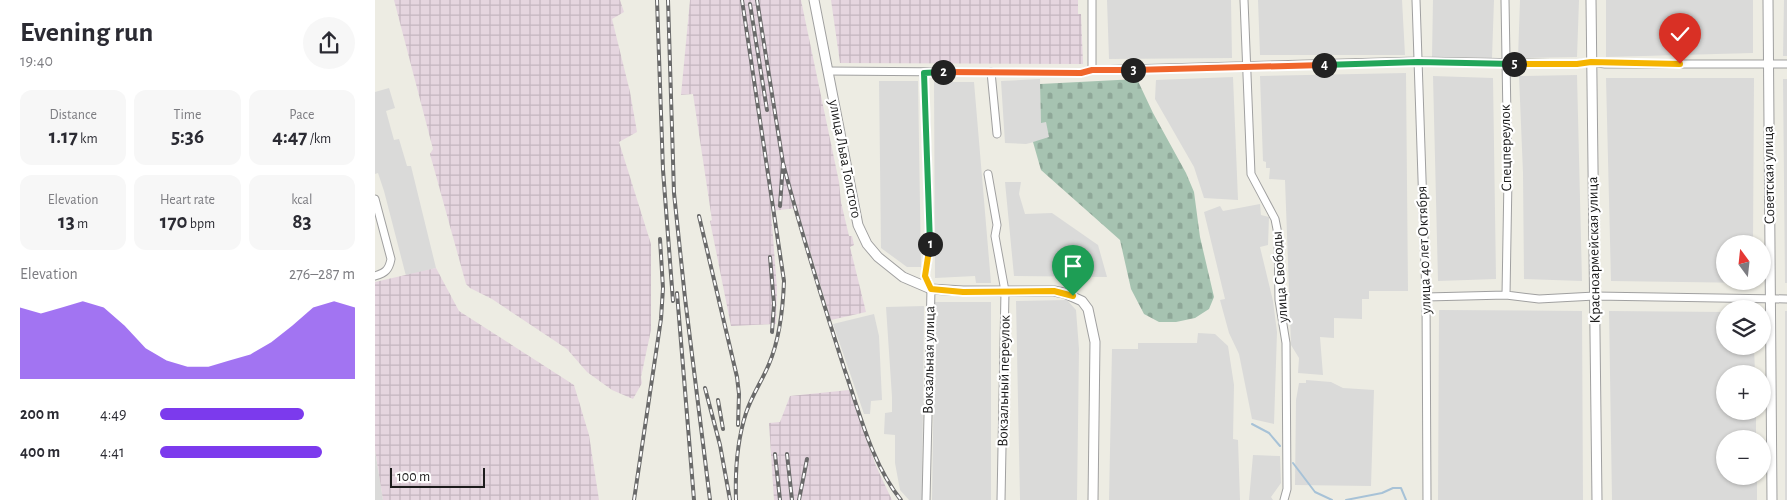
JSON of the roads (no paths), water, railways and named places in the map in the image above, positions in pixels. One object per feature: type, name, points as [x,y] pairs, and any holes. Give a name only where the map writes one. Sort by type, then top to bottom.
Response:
[{"type":"street","name":"улица Льва Толстого","points":[[814,0],[858,225],[867,244],[878,257],[903,278],[931,289],[963,292],[1005,290],[1064,292],[1082,301],[1088,309],[1095,342],[1093,500]]},
{"type":"street","points":[[1092,0],[1092,70]]},
{"type":"street","name":"улица Свободы","points":[[1244,0],[1251,174],[1275,219],[1278,234],[1279,300],[1286,344],[1287,489],[1284,500]]},
{"type":"street","name":"улица 40 лет Октября","points":[[1416,0],[1426,296],[1427,500]]},
{"type":"street","name":"Спецпереулок","points":[[1505,0],[1506,295]]},
{"type":"street","name":"Красноармейская улица","points":[[1591,0],[1597,500]]},
{"type":"street","name":"Советская улица","points":[[1768,0],[1767,63],[1772,500]]},
{"type":"street","points":[[828,71],[1081,73],[1092,70],[1418,62],[1504,64],[1577,64],[1591,62],[1605,64],[1787,64]]},
{"type":"street","points":[[991,72],[997,134]]},
{"type":"street","name":"Вокзальная улица","points":[[924,73],[930,244],[925,276],[931,289],[926,500]]},
{"type":"street","name":"Вокзальный переулок","points":[[988,174],[997,226],[995,236],[1005,290],[1001,500]]},
{"type":"street","points":[[375,199],[391,259],[389,268],[384,273],[375,276]]},
{"type":"street","points":[[1426,296],[1506,295],[1539,299],[1595,296],[1787,299]]},
{"type":"waterway","points":[[1252,424],[1269,433],[1280,446]]},
{"type":"waterway","points":[[1293,463],[1315,492],[1332,500]]},
{"type":"waterway","points":[[1346,500],[1382,493],[1393,488],[1401,488],[1406,500]]},
{"type":"railway","points":[[657,0],[663,170],[673,301]]},
{"type":"railway","points":[[668,0],[674,193],[710,500]]},
{"type":"railway","points":[[736,500],[736,467],[743,424],[748,406],[769,364],[776,344],[782,313],[784,281],[742,0]]},
{"type":"railway","points":[[757,0],[783,163],[780,206]]},
{"type":"railway","points":[[750,4],[767,110]]},
{"type":"railway","points":[[783,163],[797,215],[862,421],[874,455],[901,500]]},
{"type":"railway","points":[[699,216],[737,377],[739,394],[738,425]]},
{"type":"railway","points":[[634,500],[661,319],[663,288],[660,239]]},
{"type":"railway","points":[[770,257],[774,304],[772,332]]},
{"type":"railway","points":[[677,293],[694,500]]},
{"type":"railway","points":[[705,388],[720,445],[730,500]]},
{"type":"railway","points":[[718,400],[723,429]]},
{"type":"railway","points":[[775,454],[780,500]]},
{"type":"railway","points":[[787,454],[792,500]]},
{"type":"railway","points":[[799,500],[807,459]]}]
